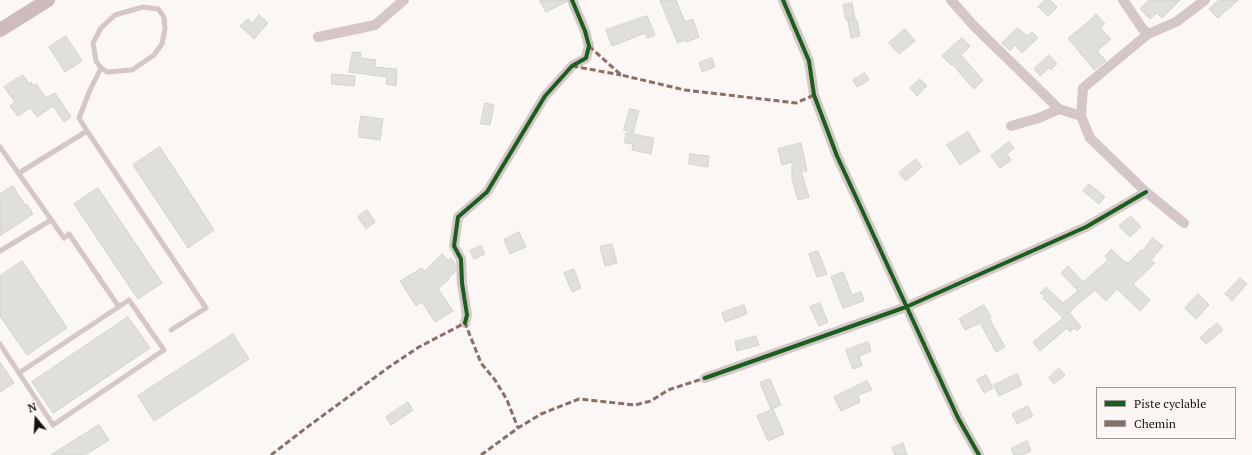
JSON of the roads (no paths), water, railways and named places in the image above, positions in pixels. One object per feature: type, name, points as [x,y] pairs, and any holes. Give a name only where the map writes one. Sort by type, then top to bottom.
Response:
[{"type":"main road","points":[[0,30],[48,0]]},
{"type":"street","points":[[318,37],[375,25],[404,0]]},
{"type":"street","points":[[465,323],[467,315],[462,283],[461,259],[454,246],[458,217],[488,192],[545,96],[572,66],[586,58],[589,46],[572,0]]},
{"type":"street","points":[[783,0],[809,61],[814,95],[837,156],[958,418],[979,455]]},
{"type":"street","points":[[951,0],[974,26],[1059,109],[1081,116]]},
{"type":"street","points":[[1123,0],[1142,28],[1148,34]]},
{"type":"street","points":[[1184,223],[1146,192],[1090,138],[1081,116],[1083,88],[1148,34],[1176,22],[1205,0]]},
{"type":"street","points":[[1011,126],[1039,118],[1059,109]]},
{"type":"street","points":[[705,378],[906,307],[1086,227],[1146,192]]},
{"type":"lane","points":[[143,7],[158,9],[164,17],[165,29],[162,44],[154,55],[132,70],[107,72],[100,68],[96,61],[93,43],[101,28],[115,15],[143,7]]},
{"type":"lane","points":[[100,68],[79,118],[206,308],[171,330]]},
{"type":"lane","points":[[19,173],[87,130]]},
{"type":"lane","points":[[0,147],[64,238],[69,234],[119,307]]},
{"type":"lane","points":[[0,251],[51,220]]},
{"type":"lane","points":[[0,344],[53,425],[164,350],[129,300],[19,373]]}]
